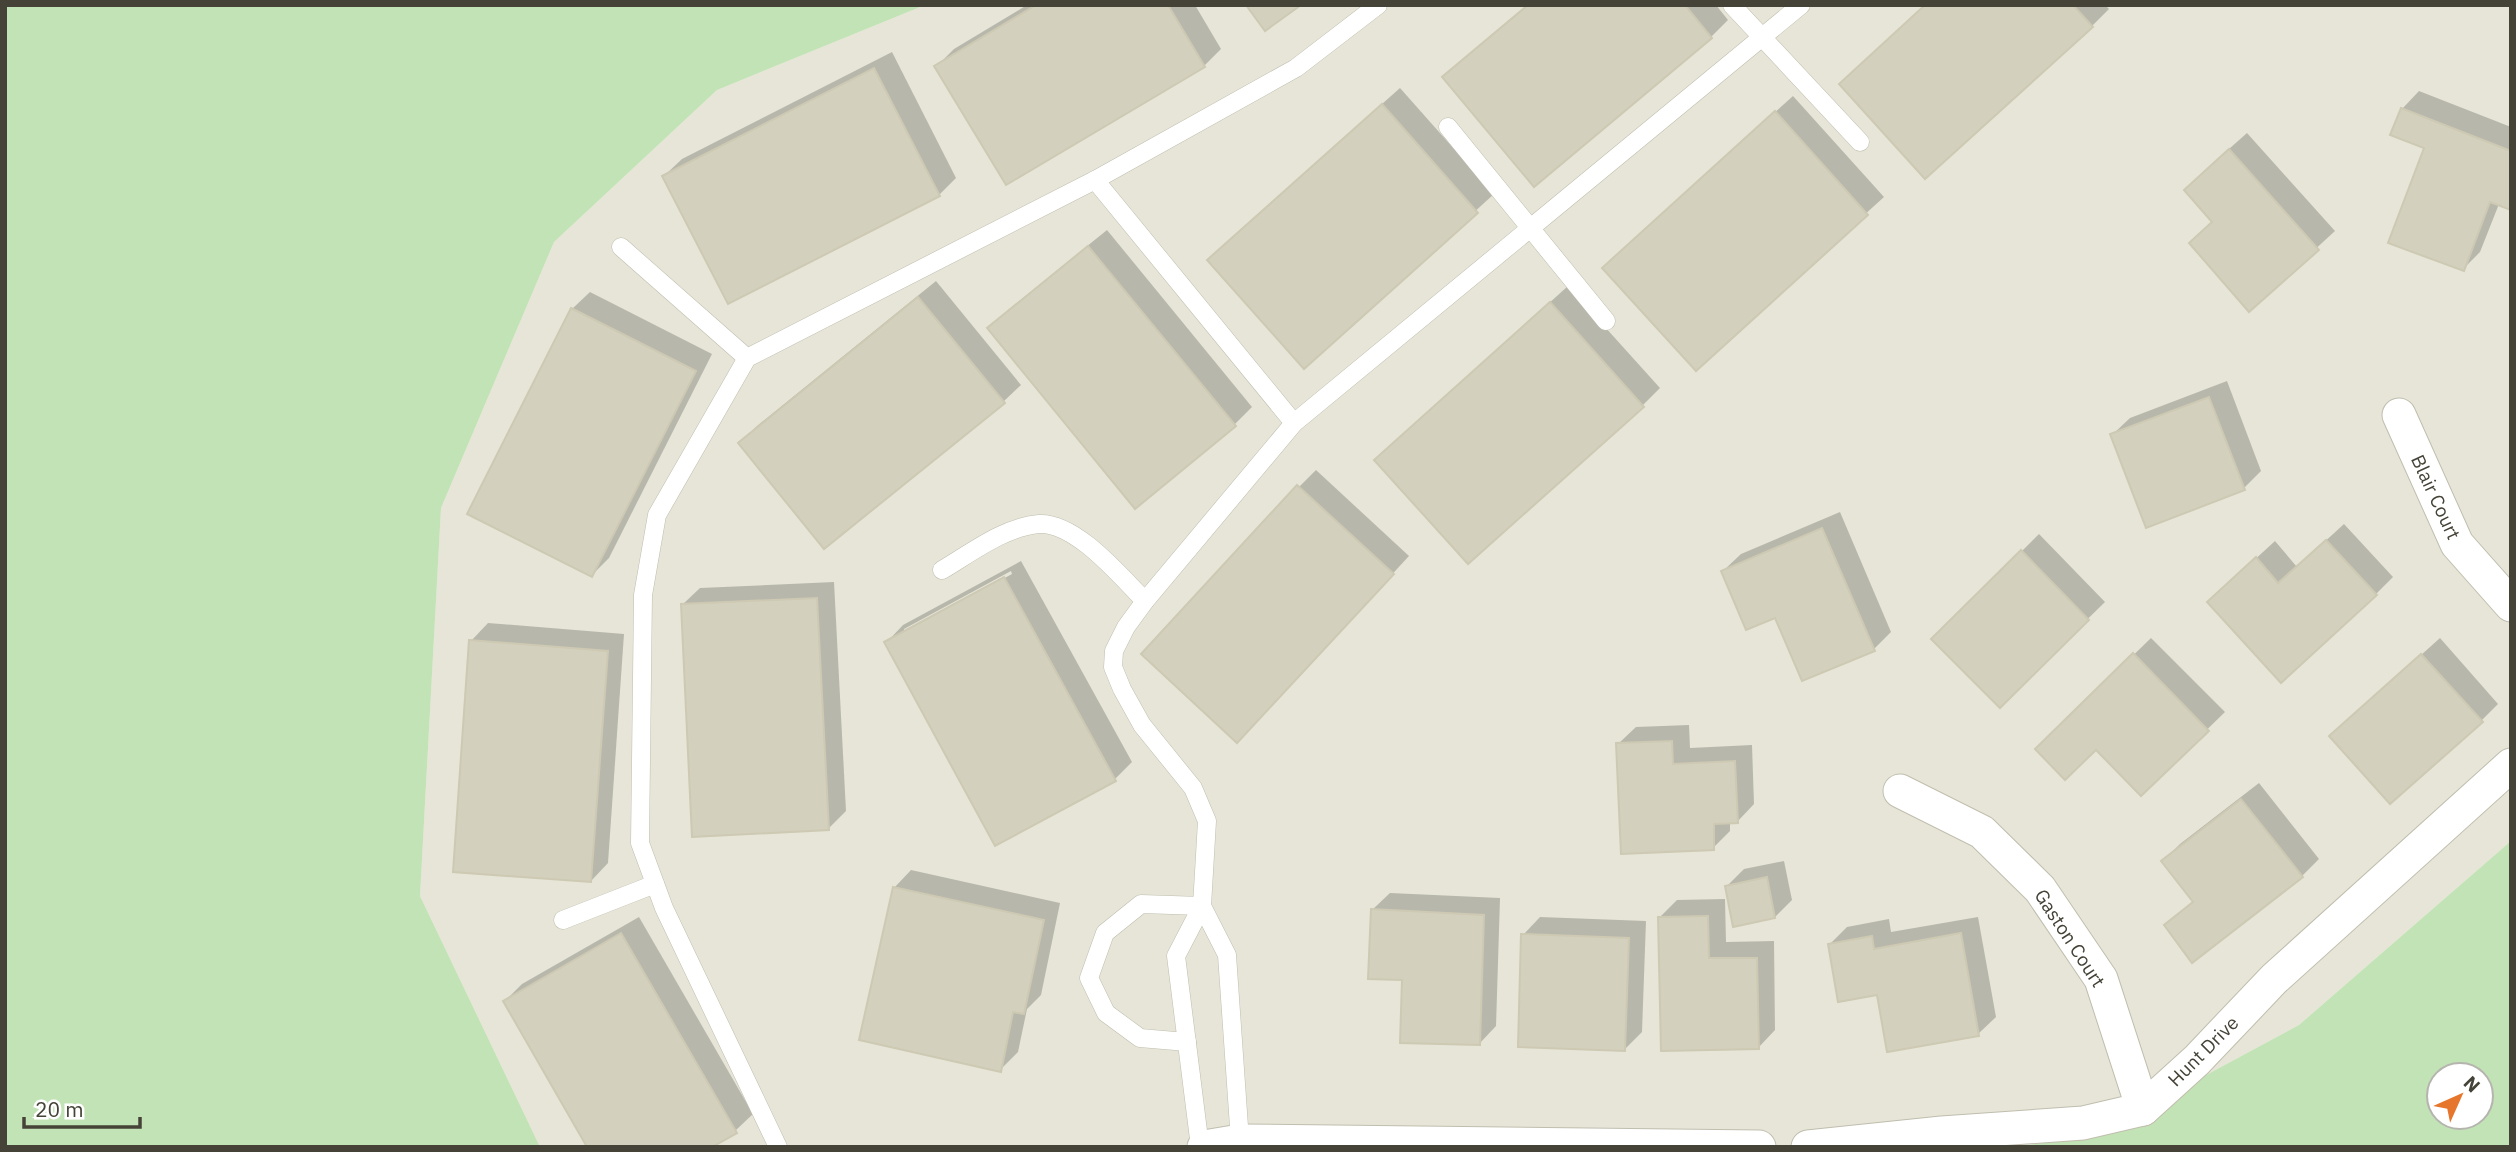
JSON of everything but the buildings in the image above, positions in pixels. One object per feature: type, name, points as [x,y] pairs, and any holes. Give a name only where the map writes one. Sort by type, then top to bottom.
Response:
[{"type":"street","name":"Blair Court","points":[[2399,415],[2457,544],[2511,605]]},
{"type":"street","name":"Hunt Drive","points":[[1808,1147],[1942,1133],[2083,1123],[2143,1109],[2197,1060],[2274,979],[2511,765]]},
{"type":"street","name":"Gaston Court","points":[[1900,791],[1982,832],[2040,889],[2101,979],[2143,1109]]},
{"type":"street","points":[[1202,1147],[1240,1141],[1759,1147]]},
{"type":"lane","points":[[778,1147],[664,908],[640,843],[643,595],[657,515],[747,358],[1095,180],[1296,68],[1378,5]]},
{"type":"lane","points":[[1732,5],[1860,142]]},
{"type":"lane","points":[[1202,1147],[1176,956],[1202,906],[1207,821],[1194,788],[1142,725],[1122,689],[1113,667],[1114,651],[1126,627],[1294,423],[1801,5]]},
{"type":"lane","points":[[1448,127],[1606,321]]},
{"type":"lane","points":[[1095,180],[1294,423]]},
{"type":"lane","points":[[621,247],[747,358]]},
{"type":"lane","points":[[942,570],[1015,530],[1041,524],[1069,532],[1095,551],[1145,601]]},
{"type":"lane","points":[[564,920],[655,884]]},
{"type":"lane","points":[[1187,1042],[1140,1038],[1106,1013],[1089,978],[1105,933],[1141,904],[1202,906]]},
{"type":"lane","points":[[1202,906],[1227,955],[1240,1141]]},
{"type":"shaded area","points":[[925,5],[2511,5],[2511,841],[2299,1025],[2091,1137],[2013,1147],[540,1147],[420,896],[441,508],[554,242],[717,90]]},
{"type":"green space","points":[[5,5],[925,5],[717,90],[554,242],[441,508],[420,896],[540,1147],[5,1147]]},
{"type":"green space","points":[[2511,841],[2511,1147],[2013,1147],[2091,1137],[2299,1025]]}]
